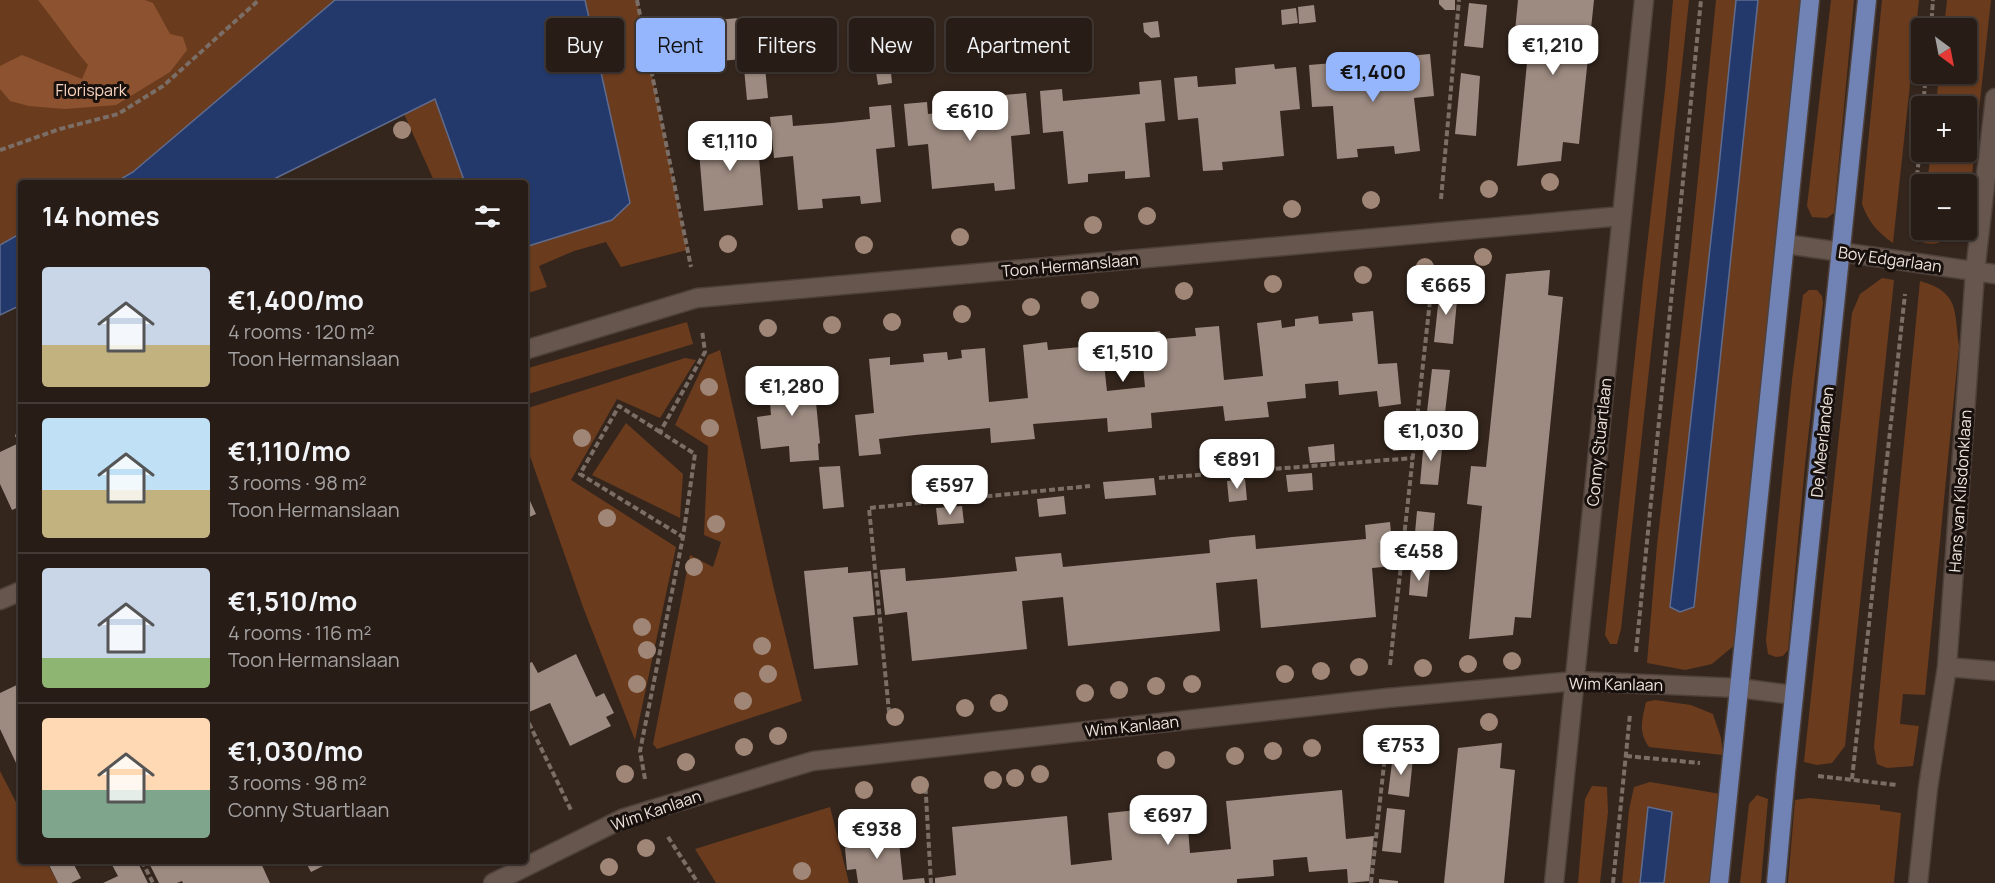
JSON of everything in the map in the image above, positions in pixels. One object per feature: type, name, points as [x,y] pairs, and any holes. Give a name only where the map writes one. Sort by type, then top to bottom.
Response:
[{"type":"main road","points":[[1719,883],[1810,0]]},
{"type":"main road","name":"De Meerlanden","points":[[1776,883],[1868,0]]},
{"type":"street","name":"Conny Stuartlaan","points":[[1554,883],[1644,0]]},
{"type":"street","name":"Hans van Kilsdonklaan","points":[[1918,883],[1928,789],[1947,667],[1975,272],[1995,98]]},
{"type":"street","name":"Toon Hermanslaan","points":[[528,349],[697,298],[1622,216]]},
{"type":"street","name":"Boy Edgarlaan","points":[[1785,244],[1995,274]]},
{"type":"street","points":[[0,600],[18,592]]},
{"type":"street","points":[[1947,667],[1995,671]]},
{"type":"street","name":"Wim Kanlaan","points":[[493,883],[624,818],[813,761],[1389,698],[1575,681],[1739,688],[1794,695]]},
{"type":"path","points":[[0,150],[60,129],[118,114],[163,86],[260,0]]},
{"type":"path","points":[[637,0],[697,298],[705,352],[660,432]]},
{"type":"path","points":[[1371,883],[1459,0]]},
{"type":"path","points":[[1613,883],[1701,0]]},
{"type":"path","points":[[1932,18],[1933,0]]},
{"type":"path","points":[[1851,780],[1918,162]]},
{"type":"path","points":[[683,537],[580,474],[619,406],[695,454],[683,537],[640,751],[651,811],[698,883]]},
{"type":"path","points":[[1159,478],[1413,458]]},
{"type":"path","points":[[893,754],[869,508],[1090,486]]},
{"type":"path","points":[[528,721],[584,838]]},
{"type":"path","points":[[923,749],[931,883]]},
{"type":"path","points":[[144,864],[153,883]]},
{"type":"green space","name":"Florispark","points":[[0,0],[335,0],[133,172],[119,180],[18,180],[18,235],[0,245]]},
{"type":"green space","points":[[38,0],[145,0],[153,3],[170,34],[183,37],[187,50],[170,72],[116,105],[65,109],[29,106],[10,101],[0,89],[0,66],[22,55],[82,79],[88,65]]},
{"type":"green space","points":[[585,0],[637,0],[641,18],[636,18],[636,72],[651,72],[687,250],[621,267],[606,242],[574,251],[539,266],[547,287],[528,293],[528,246],[612,220],[630,203],[601,72],[624,72],[624,18],[589,18]]},
{"type":"green space","points":[[1673,0],[1689,0],[1621,629],[1617,644],[1610,644],[1605,635]]},
{"type":"green space","points":[[1716,0],[1736,0],[1670,607],[1680,612],[1694,606],[1758,0],[1801,0],[1737,612],[1736,644],[1712,664],[1685,670],[1647,663],[1657,545]]},
{"type":"green space","points":[[1831,0],[1854,0],[1834,213],[1827,218],[1812,217],[1807,206]]},
{"type":"green space","points":[[1882,0],[1919,0],[1917,18],[1911,18],[1911,75],[1893,243],[1874,226],[1862,204]]},
{"type":"green space","points":[[1947,0],[1991,0],[1977,128],[1977,96],[1937,96],[1938,84],[1977,84],[1977,18],[1945,18]]},
{"type":"green space","points":[[435,99],[464,180],[434,180],[404,114]]},
{"type":"green space","points":[[1930,162],[1973,162],[1972,174],[1928,174]]},
{"type":"green space","points":[[1921,240],[1945,240],[1932,244],[1921,242]]},
{"type":"green space","points":[[1882,278],[1894,280],[1845,746],[1832,763],[1817,765],[1804,762],[1852,313],[1860,294]]},
{"type":"green space","points":[[1920,281],[1933,286],[1949,297],[1955,313],[1959,346],[1925,695],[1903,694],[1900,724],[1919,726],[1913,766],[1887,768],[1877,764],[1874,747]]},
{"type":"green space","points":[[1809,290],[1817,290],[1822,296],[1823,303],[1788,650],[1783,656],[1776,657],[1768,654],[1766,640],[1792,380],[1803,295]]},
{"type":"green space","points":[[687,322],[693,344],[528,394],[528,368]]},
{"type":"green space","points":[[720,350],[773,585],[802,701],[657,749],[653,744],[690,555],[713,567],[721,542],[704,535],[708,446],[675,425],[708,355]]},
{"type":"green space","points":[[685,358],[696,360],[660,418],[617,399],[571,480],[676,547],[635,740],[583,607],[528,451],[528,408]]},
{"type":"green space","points":[[626,423],[683,474],[680,518],[592,475]]},
{"type":"green space","points":[[1655,700],[1691,705],[1713,714],[1721,738],[1723,755],[1649,747],[1643,736],[1642,720],[1646,702]]},
{"type":"green space","points":[[0,771],[18,806],[18,864],[48,864],[58,883],[0,883]]},
{"type":"green space","points":[[1650,782],[1721,794],[1710,883],[1664,883],[1672,812],[1648,807],[1640,883],[1622,883],[1629,810],[1634,787]]},
{"type":"green space","points":[[1592,786],[1607,787],[1608,812],[1600,883],[1578,883],[1585,799]]},
{"type":"green space","points":[[1757,795],[1768,799],[1761,883],[1740,883],[1749,804]]},
{"type":"green space","points":[[1809,798],[1880,805],[1880,810],[1901,813],[1894,883],[1788,883],[1795,800]]},
{"type":"green space","points":[[830,807],[849,883],[716,883],[695,849]]},
{"type":"water","points":[[335,0],[585,0],[589,18],[546,18],[546,72],[601,72],[630,203],[612,220],[528,246],[528,180],[464,180],[435,99],[272,180],[119,180],[133,172]]},
{"type":"water","points":[[1736,0],[1758,0],[1694,607],[1680,612],[1670,607]]},
{"type":"water","points":[[18,235],[18,306],[0,315],[0,245]]},
{"type":"water","points":[[1648,807],[1672,812],[1664,883],[1640,883]]},
{"type":"building","points":[[1439,0],[1455,0],[1455,10],[1445,10],[1439,4]]},
{"type":"building","points":[[1518,0],[1594,0],[1579,144],[1563,142],[1561,161],[1517,166],[1530,32],[1515,31]]},
{"type":"building","points":[[1469,3],[1487,5],[1483,48],[1464,46]]},
{"type":"building","points":[[1314,5],[1316,22],[1299,24],[1298,7]]},
{"type":"building","points":[[1296,8],[1298,23],[1282,25],[1281,10]]},
{"type":"building","points":[[737,18],[737,59],[725,61],[725,19]]},
{"type":"building","points":[[1158,21],[1160,37],[1151,38],[1144,32],[1143,23]]},
{"type":"building","points":[[1430,54],[1434,96],[1414,98],[1420,151],[1395,154],[1394,146],[1357,149],[1358,157],[1337,159],[1333,106],[1312,107],[1309,65],[1370,60],[1371,71],[1409,68],[1408,56]]},
{"type":"building","points":[[1274,64],[1275,69],[1296,67],[1300,109],[1280,111],[1284,156],[1222,162],[1223,170],[1203,171],[1198,118],[1178,120],[1174,78],[1197,76],[1198,87],[1236,84],[1235,68]]},
{"type":"building","points":[[744,72],[765,72],[768,98],[747,100]]},
{"type":"building","points":[[876,72],[891,72],[892,83],[878,85]]},
{"type":"building","points":[[1461,73],[1480,76],[1476,136],[1455,134]]},
{"type":"building","points":[[1161,80],[1165,121],[1145,123],[1150,177],[1125,179],[1125,171],[1088,174],[1088,182],[1068,184],[1063,131],[1043,133],[1040,91],[1062,89],[1063,101],[1140,94],[1139,82]]},
{"type":"building","points":[[1026,93],[1030,134],[1011,136],[1015,189],[995,191],[994,183],[932,189],[928,144],[908,146],[904,104],[927,102],[928,114],[1005,106],[1004,95]]},
{"type":"building","points":[[891,105],[895,147],[876,149],[881,202],[861,204],[860,196],[822,199],[823,208],[798,210],[793,156],[774,158],[770,117],[792,115],[793,126],[832,123],[870,119],[869,107]]},
{"type":"building","points":[[757,134],[763,205],[704,211],[698,140]]},
{"type":"building","points":[[1550,270],[1548,295],[1563,297],[1531,618],[1515,617],[1513,635],[1469,639],[1482,506],[1467,504],[1471,466],[1486,467],[1506,274]]},
{"type":"building","points":[[1440,287],[1458,289],[1453,344],[1434,342]]},
{"type":"building","points":[[1373,311],[1378,364],[1397,363],[1401,404],[1379,407],[1377,391],[1339,395],[1338,381],[1305,384],[1306,398],[1267,402],[1269,417],[1225,421],[1223,406],[1151,413],[1152,428],[1108,432],[1107,418],[1033,424],[1035,439],[991,443],[990,428],[915,435],[879,439],[881,454],[859,456],[855,415],[874,413],[869,359],[890,357],[890,365],[924,362],[923,354],[947,352],[948,360],[962,358],[961,350],[985,348],[989,402],[1028,398],[1023,345],[1047,342],[1048,350],[1081,347],[1081,339],[1101,337],[1107,391],[1145,387],[1140,334],[1160,331],[1162,339],[1196,336],[1195,328],[1219,326],[1224,380],[1263,376],[1257,323],[1281,320],[1282,328],[1295,326],[1295,319],[1318,316],[1319,324],[1353,321],[1352,313]]},
{"type":"building","points":[[1432,369],[1450,370],[1445,413],[1427,412]]},
{"type":"building","points":[[813,372],[820,443],[818,444],[819,460],[790,462],[789,446],[761,449],[757,417],[771,415],[768,377]]},
{"type":"building","points":[[1409,425],[1412,449],[1393,451],[1390,427]]},
{"type":"building","points":[[1424,440],[1443,441],[1438,485],[1420,484]]},
{"type":"building","points":[[18,443],[18,507],[12,510],[0,484],[0,452]]},
{"type":"building","points":[[1334,444],[1335,461],[1310,463],[1308,447]]},
{"type":"building","points":[[840,466],[844,507],[823,509],[819,467]]},
{"type":"building","points":[[957,472],[959,496],[921,500],[919,476]]},
{"type":"building","points":[[1312,473],[1313,490],[1288,492],[1286,475]]},
{"type":"building","points":[[1154,478],[1156,495],[1105,499],[1103,482]]},
{"type":"building","points":[[1245,479],[1247,500],[1229,502],[1227,481]]},
{"type":"building","points":[[1064,496],[1066,514],[1039,517],[1037,499]]},
{"type":"building","points":[[528,497],[536,514],[528,518]]},
{"type":"building","points":[[962,506],[964,523],[938,525],[936,508]]},
{"type":"building","points":[[1417,511],[1435,513],[1431,556],[1413,555]]},
{"type":"building","points":[[1390,522],[1394,566],[1372,568],[1376,617],[1261,628],[1257,579],[1216,583],[1220,631],[1068,646],[1063,597],[1022,601],[1027,649],[912,661],[907,612],[885,615],[880,570],[905,568],[906,581],[1017,571],[1015,557],[1061,553],[1063,567],[1210,553],[1209,540],[1232,537],[1255,535],[1256,549],[1366,539],[1365,525]]},
{"type":"building","points":[[848,567],[848,573],[871,571],[875,615],[853,617],[858,665],[814,669],[804,571]]},
{"type":"building","points":[[1411,568],[1430,570],[1427,597],[1409,595]]},
{"type":"building","points":[[576,654],[596,697],[604,693],[614,713],[606,717],[611,726],[570,746],[550,703],[529,712],[528,664],[532,662],[538,673]]},
{"type":"building","points":[[18,684],[17,765],[0,729],[0,693]]},
{"type":"building","points":[[1502,743],[1500,768],[1515,770],[1504,883],[1444,883],[1458,748]]},
{"type":"building","points":[[1393,755],[1413,758],[1409,797],[1388,794]]},
{"type":"building","points":[[1342,790],[1346,839],[1374,836],[1369,881],[1348,883],[1347,869],[1309,872],[1307,857],[1273,860],[1274,876],[1237,879],[1237,883],[935,883],[935,878],[956,875],[952,827],[1067,816],[1071,865],[1112,860],[1108,813],[1186,805],[1190,853],[1211,851],[1231,849],[1226,801]]},
{"type":"building","points":[[1387,808],[1405,810],[1401,853],[1382,851]]},
{"type":"building","points":[[898,832],[903,880],[924,878],[925,883],[858,883],[856,869],[847,870],[845,848],[855,847],[854,837]]},
{"type":"building","points":[[48,864],[74,864],[81,878],[71,883],[58,883]]},
{"type":"building","points":[[138,864],[148,883],[103,883],[118,876],[112,865]]},
{"type":"building","points":[[150,864],[261,864],[270,883],[183,883],[182,881],[159,883]]},
{"type":"building","points":[[307,864],[327,864],[311,872]]},
{"type":"building","points":[[1379,879],[1398,881],[1398,883],[1379,883]]}]
